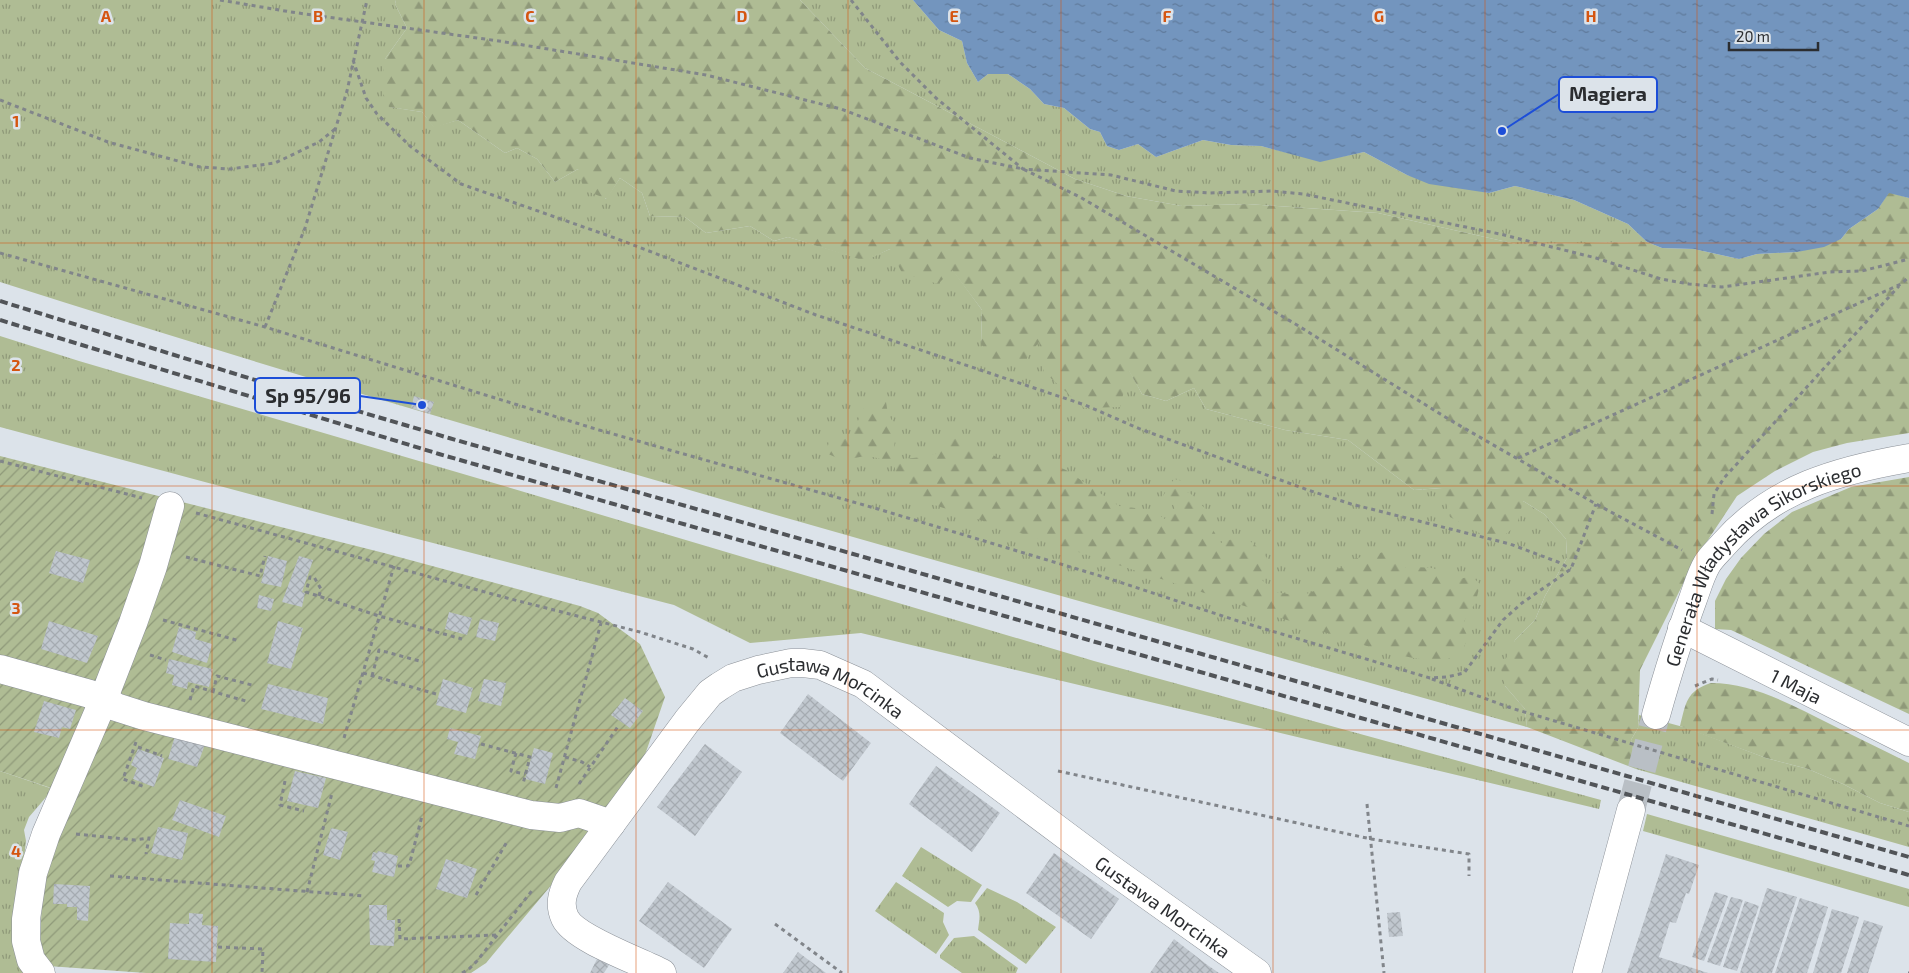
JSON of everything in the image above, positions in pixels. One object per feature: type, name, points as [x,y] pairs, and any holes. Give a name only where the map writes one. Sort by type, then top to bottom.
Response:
[{"type":"street","name":"Generała Władysława Sikorskiego","points":[[1656,715],[1682,628],[1707,564],[1732,534],[1762,509],[1786,493],[1814,481],[1849,470],[1909,458]]},
{"type":"street","points":[[40,973],[31,960],[26,941],[26,920],[33,873],[48,828],[136,612],[170,506]]},
{"type":"street","name":"1 Maja","points":[[1682,628],[1909,742]]},
{"type":"street","name":"Gustawa Morcinka","points":[[662,973],[578,932],[566,920],[562,908],[562,895],[568,882],[710,693],[733,678],[776,666],[803,663],[820,665],[852,678],[913,720],[1108,868],[1257,973]]},
{"type":"street","points":[[0,669],[102,698],[116,707],[144,716],[430,788],[521,800],[549,818],[560,818],[579,813],[611,824]]},
{"type":"street","points":[[1587,973],[1631,810]]},
{"type":"path","points":[[220,0],[499,41],[706,75],[841,108],[970,158],[1023,169],[1111,175],[1176,192],[1272,191],[1303,194],[1500,234],[1596,258],[1661,279],[1689,284],[1722,287],[1830,272],[1862,271],[1909,258]]},
{"type":"path","points":[[265,327],[305,228],[347,91],[367,0]]},
{"type":"path","points":[[851,0],[900,62],[936,98],[1023,169],[1080,197],[1442,415],[1596,504],[1707,564]]},
{"type":"path","points":[[353,60],[366,98],[377,114],[410,146],[461,184],[615,238],[816,315],[1085,405],[1140,429],[1308,490],[1350,504],[1510,544],[1558,562],[1571,570]]},
{"type":"path","points":[[0,100],[108,142],[200,167],[230,169],[275,163],[319,142],[335,129]]},
{"type":"path","points":[[0,252],[265,327],[590,427],[878,509],[1060,564],[1247,624],[1430,678],[1529,714],[1909,826]]},
{"type":"path","points":[[1712,513],[1714,494],[1724,478],[1909,277]]},
{"type":"path","points":[[1517,458],[1901,284]]},
{"type":"path","points":[[0,460],[640,632],[693,648],[705,655],[733,678]]},
{"type":"path","points":[[1430,678],[1464,673],[1504,620],[1522,603],[1571,570],[1596,504]]},
{"type":"path","points":[[157,550],[260,576],[265,556]]},
{"type":"path","points":[[307,892],[339,764],[339,757],[394,566]]},
{"type":"path","points":[[319,596],[321,589],[314,578],[310,577],[306,592],[379,616],[462,639]]},
{"type":"path","points":[[136,612],[240,641]]},
{"type":"path","points":[[549,818],[601,623]]},
{"type":"path","points":[[372,676],[379,650],[423,662]]},
{"type":"path","points":[[363,672],[436,694]]},
{"type":"path","points":[[212,692],[217,676],[252,685]]},
{"type":"path","points":[[184,726],[194,686],[249,702]]},
{"type":"path","points":[[144,716],[123,779],[145,787]]},
{"type":"path","points":[[574,790],[619,724]]},
{"type":"path","points":[[476,895],[504,849],[521,800],[530,756],[481,744]]},
{"type":"path","points":[[135,746],[162,756]]},
{"type":"path","points":[[292,753],[280,805],[304,811]]},
{"type":"path","points":[[516,753],[511,770],[525,774]]},
{"type":"path","points":[[565,757],[582,762],[590,767]]},
{"type":"path","points":[[1058,770],[1371,839],[1469,854],[1469,876]]},
{"type":"path","points":[[398,866],[408,866],[410,862],[430,788]]},
{"type":"path","points":[[1367,804],[1384,973]]},
{"type":"path","points":[[48,828],[77,834],[135,840],[149,838],[146,854]]},
{"type":"path","points":[[110,876],[365,896]]},
{"type":"path","points":[[462,973],[477,961],[539,882]]},
{"type":"path","points":[[399,919],[400,939],[496,935]]},
{"type":"path","points":[[775,924],[842,973]]},
{"type":"path","points":[[218,947],[263,949],[262,973]]},
{"type":"green space","points":[[0,0],[396,0],[395,4],[407,28],[385,59],[390,107],[422,112],[434,127],[458,120],[505,153],[517,148],[537,159],[555,182],[578,169],[606,199],[620,178],[642,193],[650,216],[685,217],[706,233],[750,226],[774,241],[788,237],[865,260],[890,249],[952,269],[982,310],[981,344],[1039,341],[1129,370],[1142,394],[1166,401],[1194,388],[1206,409],[1285,430],[1348,440],[1414,490],[1442,488],[1523,501],[1544,514],[1566,539],[1567,558],[1545,596],[1535,620],[1515,640],[1505,686],[1525,709],[1527,727],[571,456],[0,282]]},
{"type":"green space","points":[[396,0],[800,0],[865,68],[1075,179],[1126,196],[1182,206],[1247,204],[1378,213],[1516,244],[1647,242],[1662,248],[1694,249],[1739,259],[1757,254],[1797,252],[1841,239],[1849,229],[1878,209],[1889,192],[1909,198],[1909,433],[1847,443],[1813,452],[1775,471],[1737,496],[1696,558],[1640,670],[1638,728],[1631,740],[1636,769],[1527,727],[1525,709],[1505,686],[1501,669],[1515,640],[1535,620],[1545,596],[1567,558],[1566,539],[1544,514],[1523,501],[1517,525],[1496,542],[1450,517],[1442,488],[1414,490],[1348,440],[1285,430],[1206,409],[1194,388],[1166,401],[1142,394],[1129,371],[1120,407],[1084,408],[1044,372],[1039,342],[1024,362],[995,362],[981,344],[982,310],[952,270],[938,284],[902,273],[890,249],[865,261],[788,237],[774,241],[750,226],[706,233],[685,217],[650,216],[642,193],[620,178],[607,199],[584,190],[578,169],[555,182],[537,159],[517,148],[505,153],[458,120],[434,128],[422,112],[389,107],[381,88],[385,59],[407,28],[395,4]]},
{"type":"green space","points":[[800,0],[913,0],[939,30],[962,41],[967,63],[978,82],[988,74],[1008,74],[1030,89],[1044,104],[1064,108],[1090,129],[1100,132],[1107,146],[1119,150],[1138,144],[1156,157],[1203,140],[1231,145],[1261,146],[1320,161],[1364,152],[1407,175],[1489,193],[1515,186],[1574,200],[1628,224],[1647,242],[1516,244],[1378,213],[1247,204],[1182,206],[1126,196],[1075,179],[865,68]]},
{"type":"green space","points":[[0,336],[1094,661],[1601,800],[1599,809],[861,633],[750,643],[674,605],[398,534],[0,427]]},
{"type":"green space","points":[[867,401],[886,402],[888,414],[896,427],[894,449],[903,459],[936,454],[938,442],[955,436],[980,447],[998,458],[1021,462],[1045,461],[1066,470],[1119,506],[1135,508],[1139,517],[1155,511],[1164,519],[1176,512],[1173,504],[1161,499],[1174,479],[1183,481],[1185,491],[1191,494],[1215,519],[1213,530],[1221,543],[1242,538],[1252,542],[1267,558],[1262,580],[1275,592],[1301,596],[1314,591],[1318,579],[1333,570],[1349,566],[1353,559],[1388,551],[1406,568],[1422,567],[1434,569],[1446,572],[1460,579],[1471,576],[1480,584],[1476,601],[1462,625],[1468,637],[1466,643],[1461,652],[1444,660],[1422,659],[1379,650],[919,500],[900,487],[896,479],[895,466],[888,462],[870,457],[858,457],[844,461],[826,453],[830,438],[852,434]]},
{"type":"green space","points":[[0,456],[384,553],[580,606],[598,613],[640,644],[665,697],[638,775],[569,864],[486,963],[471,973],[146,973],[48,966],[40,950],[43,866],[60,791],[0,771]]},
{"type":"green space","points":[[1909,477],[1909,714],[1731,630],[1715,629],[1715,601],[1726,579],[1741,558],[1764,534],[1792,512],[1851,487]]},
{"type":"green space","points":[[1711,683],[1742,687],[1773,697],[1909,763],[1909,812],[1880,803],[1808,769],[1766,758],[1680,726],[1688,699],[1696,690]]},
{"type":"green space","points":[[1639,715],[1687,728],[1766,758],[1808,769],[1880,803],[1909,812],[1909,847],[1636,769],[1631,740],[1638,728]]},
{"type":"green space","points":[[0,771],[53,789],[29,817],[24,830],[26,841],[20,895],[34,973],[0,973]]},
{"type":"green space","points":[[1647,814],[1909,889],[1909,907],[1643,831]]},
{"type":"green space","points":[[921,847],[982,885],[971,902],[957,901],[948,907],[902,876]]},
{"type":"green space","points":[[896,882],[944,913],[943,922],[949,935],[936,954],[875,911]]},
{"type":"green space","points":[[987,888],[1017,902],[1056,927],[1026,964],[978,930],[979,913],[975,903]]},
{"type":"green space","points":[[974,936],[1018,968],[1016,973],[962,973],[940,958],[940,955],[954,938]]},
{"type":"water","points":[[913,0],[1909,0],[1909,198],[1889,193],[1878,209],[1849,229],[1841,239],[1824,247],[1797,252],[1757,254],[1739,259],[1694,249],[1662,248],[1647,242],[1628,224],[1574,200],[1515,186],[1489,193],[1429,184],[1407,175],[1364,152],[1320,162],[1261,146],[1231,145],[1203,140],[1156,157],[1138,144],[1119,150],[1107,146],[1100,132],[1090,129],[1064,108],[1044,104],[1030,89],[1008,74],[988,74],[978,82],[967,63],[962,41],[939,30]]},
{"type":"building","points":[[414,396],[434,402],[430,414],[411,408]]},
{"type":"building","points":[[56,551],[90,560],[83,583],[49,573]]},
{"type":"building","points":[[268,556],[287,561],[281,587],[261,583]]},
{"type":"building","points":[[299,556],[313,560],[302,592],[305,593],[302,607],[282,602]]},
{"type":"building","points":[[259,595],[274,599],[271,611],[257,608]]},
{"type":"building","points":[[449,612],[472,618],[467,635],[445,629]]},
{"type":"building","points":[[480,619],[499,623],[495,641],[476,637]]},
{"type":"building","points":[[49,621],[98,636],[87,663],[41,649]]},
{"type":"building","points":[[278,621],[303,628],[291,669],[267,663]]},
{"type":"building","points":[[179,627],[196,632],[195,639],[212,644],[207,663],[172,652]]},
{"type":"building","points":[[169,659],[213,669],[209,687],[188,682],[187,689],[172,685],[174,675],[166,673]]},
{"type":"building","points":[[443,679],[473,688],[466,713],[436,705]]},
{"type":"building","points":[[484,679],[506,683],[501,706],[478,701]]},
{"type":"building","points":[[268,684],[328,698],[323,724],[261,709]]},
{"type":"building","points":[[808,694],[871,743],[843,781],[780,733]]},
{"type":"building","points":[[625,698],[643,711],[630,728],[611,715]]},
{"type":"building","points":[[44,701],[76,710],[70,729],[62,727],[59,738],[34,732]]},
{"type":"building","points":[[450,728],[481,736],[475,759],[454,754],[458,742],[447,739]]},
{"type":"building","points":[[175,736],[205,744],[197,767],[168,759]]},
{"type":"building","points":[[705,744],[742,772],[695,836],[657,807]]},
{"type":"building","points":[[534,748],[553,753],[545,784],[525,779]]},
{"type":"building","points":[[138,749],[164,758],[154,787],[133,779],[137,768],[131,765]]},
{"type":"building","points":[[936,766],[1000,813],[972,852],[909,804]]},
{"type":"building","points":[[295,771],[326,778],[318,808],[287,801]]},
{"type":"building","points":[[180,800],[226,816],[219,837],[172,820]]},
{"type":"building","points":[[158,827],[188,833],[182,860],[151,853]]},
{"type":"building","points":[[331,828],[348,832],[340,860],[323,855]]},
{"type":"building","points":[[378,851],[398,856],[394,877],[372,872],[375,861],[371,860],[373,852],[377,853]]},
{"type":"building","points":[[1054,853],[1119,899],[1091,939],[1026,893]]},
{"type":"building","points":[[1666,854],[1699,865],[1689,894],[1686,893],[1676,923],[1670,922],[1659,957],[1708,973],[1627,973]]},
{"type":"building","points":[[446,859],[477,869],[467,898],[436,889]]},
{"type":"building","points":[[668,882],[732,929],[704,968],[639,921]]},
{"type":"building","points":[[54,884],[90,886],[88,921],[77,920],[77,907],[67,907],[67,904],[53,904]]},
{"type":"building","points":[[1767,888],[1797,897],[1772,973],[1740,973]]},
{"type":"building","points":[[1715,892],[1728,896],[1704,961],[1692,957]]},
{"type":"building","points":[[1731,897],[1743,900],[1720,966],[1707,962]]},
{"type":"building","points":[[1800,898],[1828,907],[1807,973],[1775,973]]},
{"type":"building","points":[[1745,901],[1759,906],[1737,971],[1723,967]]},
{"type":"building","points":[[369,905],[387,905],[387,920],[395,920],[394,946],[370,945]]},
{"type":"building","points":[[1832,909],[1859,917],[1841,973],[1813,973]]},
{"type":"building","points":[[1400,912],[1403,936],[1389,937],[1387,913]]},
{"type":"building","points":[[189,913],[203,914],[202,925],[218,926],[216,962],[168,959],[170,923],[189,924]]},
{"type":"building","points":[[1864,920],[1883,926],[1868,973],[1847,973]]},
{"type":"building","points":[[1174,939],[1206,964],[1219,973],[1150,973]]},
{"type":"building","points":[[798,952],[826,973],[783,973]]},
{"type":"building","points":[[597,959],[609,965],[604,973],[590,973]]},
{"type":"tunnel","points":[[1631,810],[1656,715]]},
{"type":"railway","points":[[0,301],[449,438],[1909,857]]},
{"type":"railway","points":[[0,320],[439,454],[1909,875]]},
{"type":"place","name":"Magiera","points":[[1502,131]]},
{"type":"place","name":"Sp 95/96","points":[[422,405]]}]
